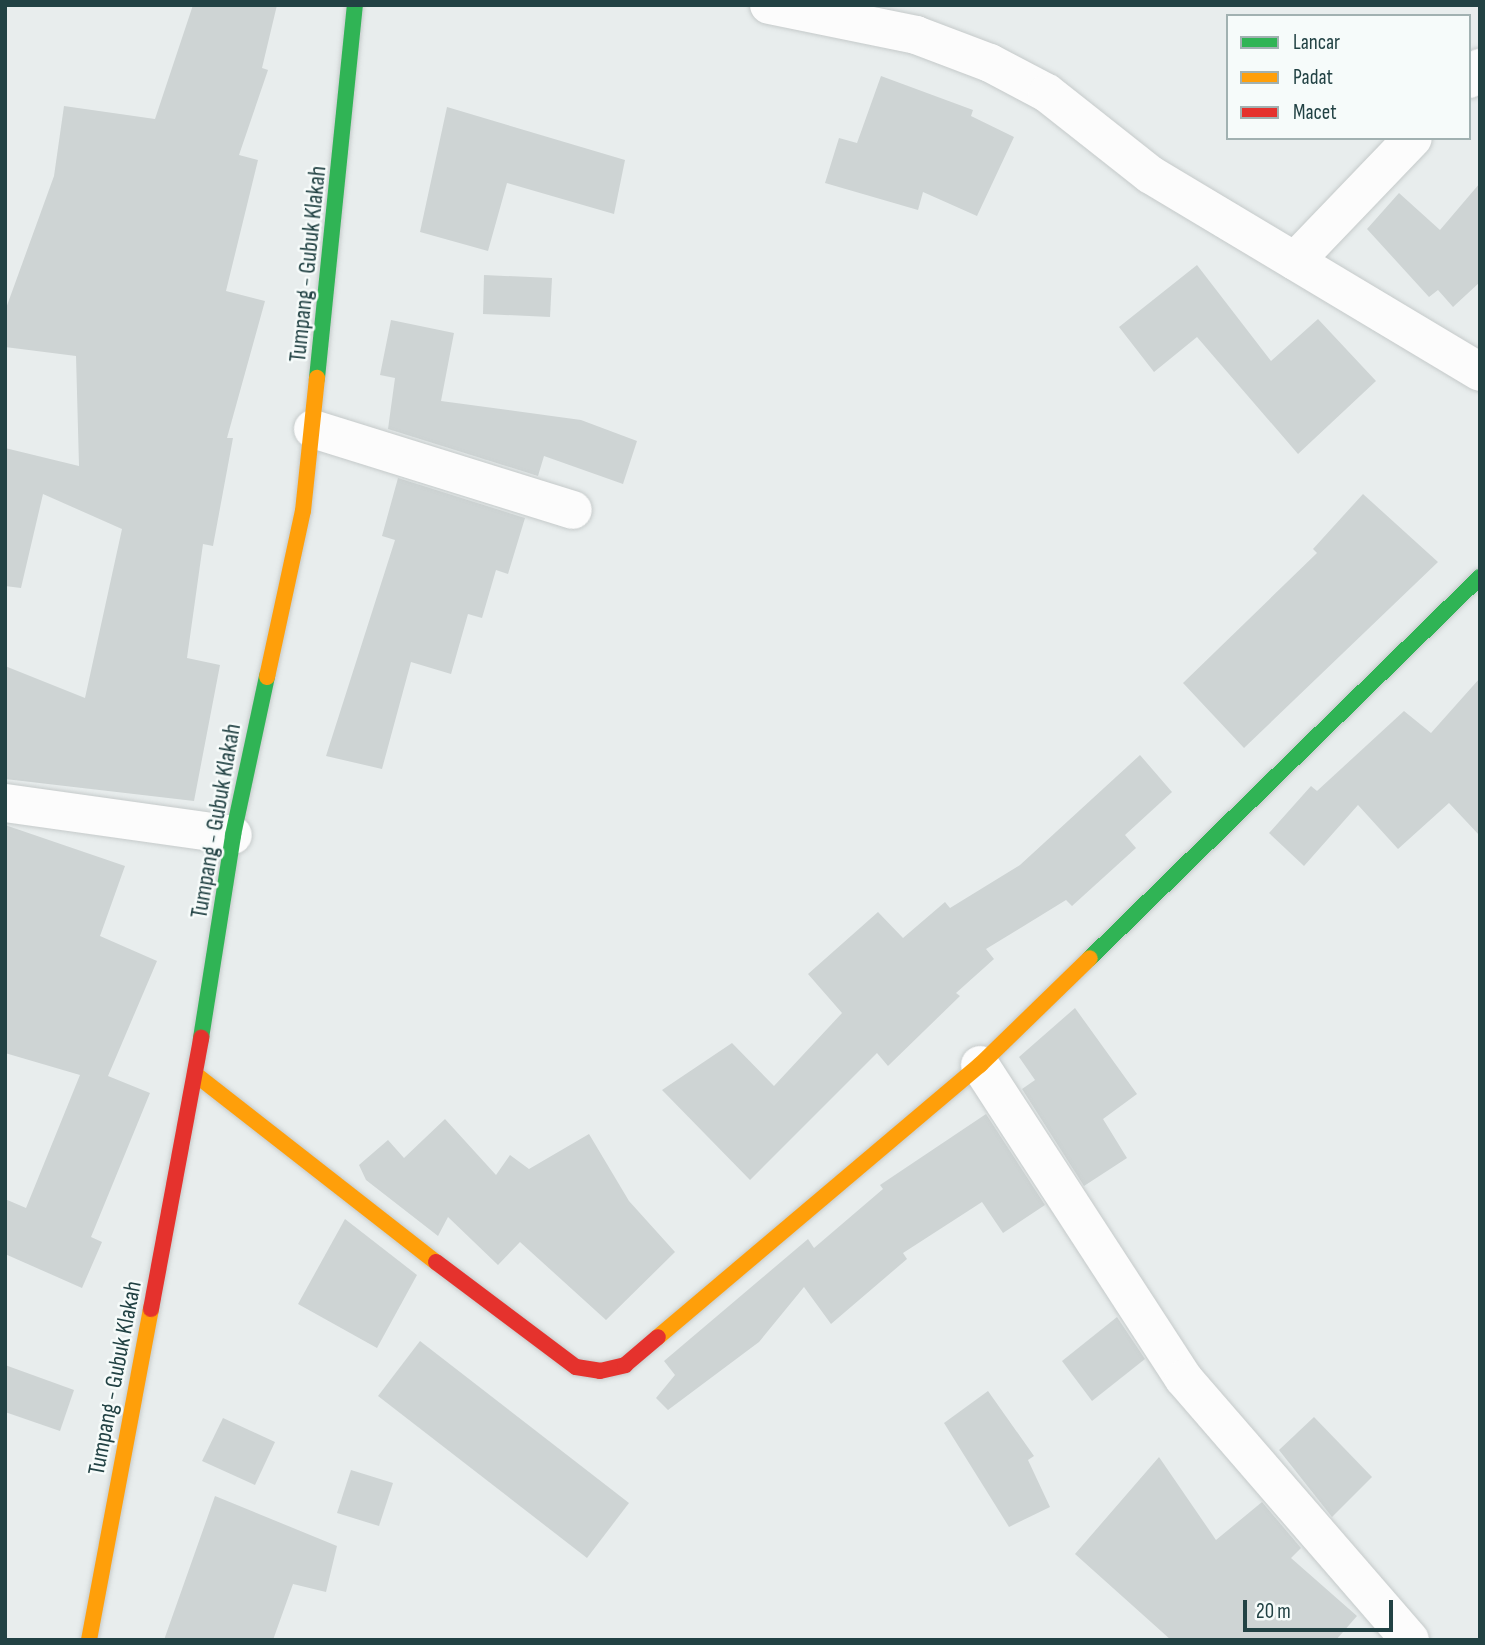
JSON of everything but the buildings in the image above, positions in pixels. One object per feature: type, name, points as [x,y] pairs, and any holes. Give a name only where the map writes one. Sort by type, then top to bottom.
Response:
[{"type":"street","name":"Tumpang - Gubuk Klakah","points":[[89,1640],[195,1074],[233,835],[303,511],[355,5]]},
{"type":"street","points":[[769,5],[924,20],[1046,93],[1152,175],[1480,372]]},
{"type":"street","points":[[1295,261],[1411,140]]},
{"type":"street","points":[[313,429],[573,510]]},
{"type":"street","points":[[195,1074],[548,1349],[576,1367],[600,1371],[625,1365],[980,1065],[1480,577]]},
{"type":"street","points":[[5,803],[233,835]]},
{"type":"street","points":[[980,1065],[1184,1379],[1410,1640]]},
{"type":"traffic: fast","points":[[317,378],[355,5]]},
{"type":"traffic: fast","points":[[1090,958],[1480,577]]},
{"type":"traffic: fast","points":[[201,1038],[233,835],[267,677]]},
{"type":"traffic: slow","points":[[267,677],[303,511],[317,378]]},
{"type":"traffic: slow","points":[[658,1337],[980,1065],[1090,958]]},
{"type":"traffic: slow","points":[[195,1074],[436,1262]]},
{"type":"traffic: slow","points":[[89,1640],[151,1309]]},
{"type":"traffic: jam","points":[[151,1309],[201,1038]]},
{"type":"traffic: jam","points":[[436,1262],[576,1367],[600,1371],[625,1365],[658,1337]]}]
